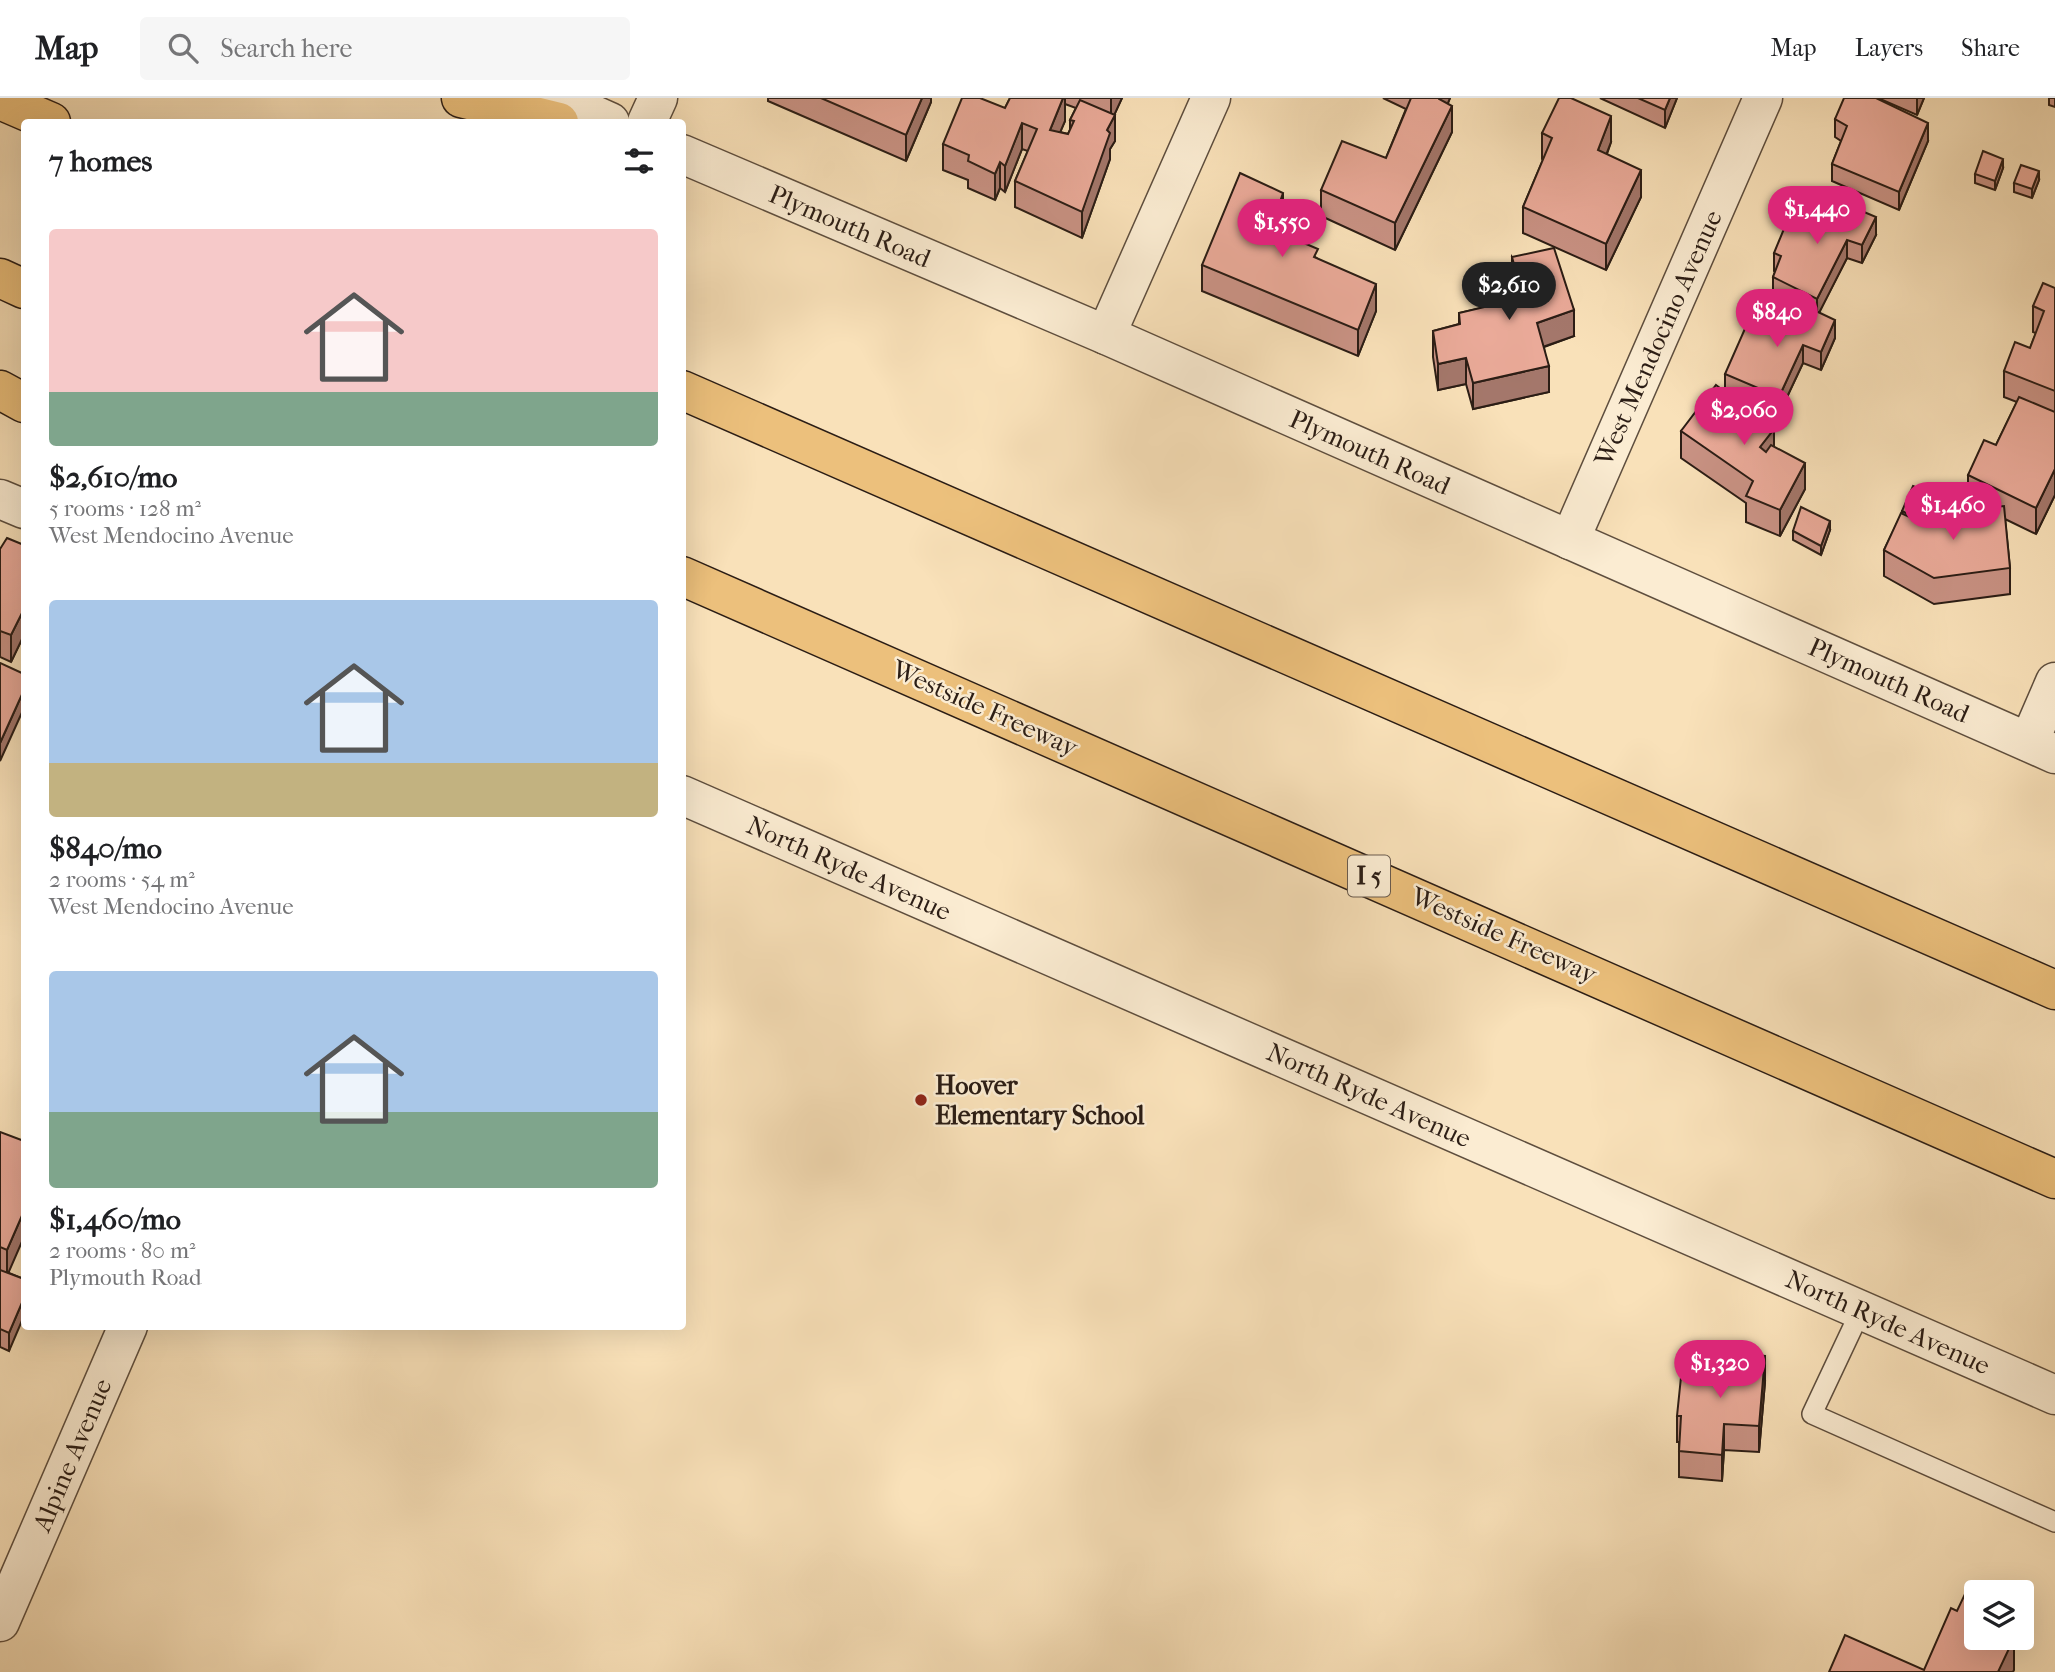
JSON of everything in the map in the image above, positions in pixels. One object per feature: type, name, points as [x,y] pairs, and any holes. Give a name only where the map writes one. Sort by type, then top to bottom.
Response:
[{"type":"highway","points":[[461,98],[547,119]]},
{"type":"highway","points":[[0,100],[44,119]]},
{"type":"highway","points":[[0,278],[21,288]]},
{"type":"highway","points":[[0,390],[21,401]]},
{"type":"highway","points":[[686,392],[2055,990]]},
{"type":"highway","name":"Westside Freeway","points":[[686,578],[2055,1179]]},
{"type":"street","points":[[556,98],[603,119]]},
{"type":"street","points":[[648,119],[658,98]]},
{"type":"street","points":[[1106,335],[1211,98]]},
{"type":"street","name":"West Mendocino Avenue","points":[[1570,540],[1763,98]]},
{"type":"street","name":"Plymouth Road","points":[[686,156],[1106,335],[2042,748]]},
{"type":"street","points":[[0,499],[21,508]]},
{"type":"street","points":[[2042,748],[2055,682]]},
{"type":"street","name":"North Ryde Avenue","points":[[686,797],[2055,1395]]},
{"type":"street","name":"Alpine Avenue","points":[[0,1622],[126,1330]]},
{"type":"lane","points":[[1861,1310],[1812,1414],[2055,1522]]},
{"type":"building","points":[[821,98],[922,98],[906,135]]},
{"type":"building","points":[[962,98],[980,98],[1005,108],[1010,98],[1063,98],[1050,130],[1068,134],[1074,121],[1070,120],[1080,100],[1115,115],[1107,130],[1110,133],[1082,212],[1015,181],[1037,129],[1022,123],[1005,166],[1000,162],[995,174],[968,161],[969,155],[943,144]]},
{"type":"building","points":[[1411,98],[1439,98],[1452,106],[1395,223],[1321,190],[1342,141],[1386,158]]},
{"type":"building","points":[[1559,98],[1571,98],[1611,116],[1598,150],[1641,170],[1606,244],[1523,207],[1552,138],[1542,133]]},
{"type":"building","points":[[1638,98],[1670,98],[1665,110]]},
{"type":"building","points":[[1844,98],[1876,98],[1928,123],[1899,192],[1832,164],[1847,126],[1835,119]]},
{"type":"building","points":[[1983,151],[2003,159],[1995,181],[1975,174]]},
{"type":"building","points":[[2021,165],[2039,171],[2032,189],[2014,183]]},
{"type":"building","points":[[1240,173],[1283,193],[1271,229],[1318,249],[1314,257],[1376,284],[1358,330],[1202,265]]},
{"type":"building","points":[[1838,201],[1876,217],[1862,245],[1847,240],[1817,299],[1773,277],[1781,256],[1774,253],[1793,207],[1829,226]]},
{"type":"building","points":[[1554,248],[1574,310],[1537,323],[1549,366],[1473,383],[1466,358],[1438,364],[1433,331],[1460,324],[1459,313],[1493,305],[1490,287],[1518,279],[1512,257]]},
{"type":"building","points":[[2043,283],[2055,288],[2055,391],[2004,371],[2015,342],[2030,348],[2044,311],[2033,306]]},
{"type":"building","points":[[1799,303],[1835,320],[1821,352],[1803,345],[1779,397],[1725,374],[1751,315],[1787,330]]},
{"type":"building","points":[[1716,385],[1774,429],[1760,447],[1766,452],[1771,445],[1805,463],[1780,510],[1746,496],[1753,481],[1681,431]]},
{"type":"building","points":[[2019,397],[2055,412],[2055,469],[2036,508],[1968,475],[1984,440],[1996,445]]},
{"type":"building","points":[[1913,486],[1946,502],[1941,512],[1930,513],[1929,525],[1902,511]]},
{"type":"building","points":[[2004,506],[2010,568],[1934,578],[1884,550],[1901,513],[1929,526],[1930,513]]},
{"type":"building","points":[[1801,507],[1830,521],[1821,546],[1793,531]]},
{"type":"building","points":[[7,538],[21,544],[21,615],[11,635],[0,631],[0,549]]},
{"type":"building","points":[[0,663],[21,673],[21,697],[0,743]]},
{"type":"building","points":[[0,1132],[21,1140],[21,1218],[7,1250],[0,1247]]},
{"type":"building","points":[[0,1270],[21,1278],[21,1305],[9,1333],[0,1329]]},
{"type":"building","points":[[1704,1351],[1765,1356],[1759,1426],[1724,1424],[1722,1455],[1679,1451],[1681,1416],[1677,1416],[1681,1377],[1702,1379]]},
{"type":"building","points":[[1964,1596],[1964,1650],[2008,1650],[1998,1672],[1829,1672],[1845,1635],[1924,1670],[1951,1608],[1957,1611]]},
{"type":"place","name":"Hoover Elementary School","points":[[921,1100]]}]
